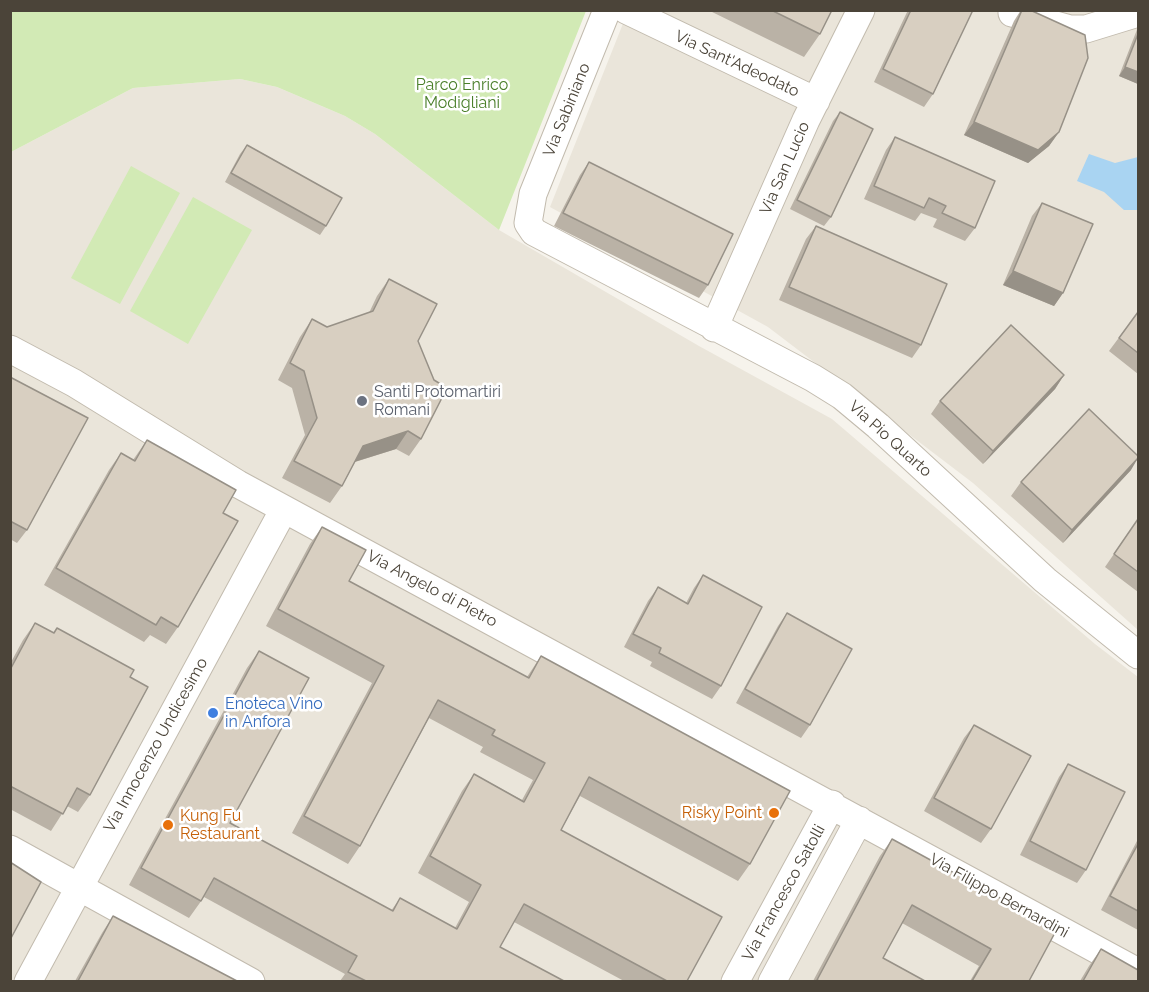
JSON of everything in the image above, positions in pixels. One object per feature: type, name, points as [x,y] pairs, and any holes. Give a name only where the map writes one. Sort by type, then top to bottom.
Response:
[{"type":"street","name":"Via Sabiniano","points":[[528,210],[607,10]]},
{"type":"street","name":"Via Sant'Adeodato","points":[[626,10],[816,101]]},
{"type":"street","name":"Via San Lucio","points":[[714,328],[816,101],[861,10]]},
{"type":"street","points":[[1012,13],[1070,29],[1086,29],[1138,13]]},
{"type":"street","name":"Via Pio Quarto","points":[[528,210],[528,223],[540,236],[813,378],[842,396],[878,426],[1045,580],[1138,655]]},
{"type":"street","name":"Via Angelo di Pietro","points":[[10,350],[74,384],[284,509],[860,820]]},
{"type":"street","name":"Via Innocenzo Undicesimo","points":[[28,981],[284,509]]},
{"type":"street","name":"Via Francesco Satolli","points":[[735,981],[832,804]]},
{"type":"street","name":"Via Francesco Satolli","points":[[772,981],[860,820]]},
{"type":"street","name":"Via Filippo Bernardini","points":[[860,820],[1138,972]]},
{"type":"street","points":[[10,849],[251,981]]},
{"type":"shaded area","points":[[628,11],[1138,11],[1138,630],[973,483],[768,327],[550,207]]},
{"type":"shaded area","points":[[240,79],[277,87],[345,116],[375,134],[499,230],[699,346],[832,419],[1095,644],[1138,677],[1138,981],[11,982],[11,152],[133,88]]},
{"type":"green space","name":"Parco Enrico Modigliani","points":[[11,10],[586,11],[499,230],[375,134],[345,116],[277,87],[240,79],[133,88],[11,152]]},
{"type":"green space","points":[[131,166],[180,193],[120,304],[71,278]]},
{"type":"green space","points":[[193,197],[252,230],[188,344],[130,311]]},
{"type":"water","points":[[1089,154],[1115,163],[1138,157],[1138,210],[1124,210],[1104,192],[1077,181]]},
{"type":"building","points":[[771,10],[832,10],[820,34]]},
{"type":"building","points":[[911,10],[973,10],[933,94],[883,69]]},
{"type":"building","points":[[1022,10],[1030,10],[1085,35],[1088,58],[1059,132],[1038,150],[974,122]]},
{"type":"building","points":[[1138,34],[1138,72],[1125,67]]},
{"type":"building","points":[[840,112],[873,129],[831,217],[797,200]]},
{"type":"building","points":[[895,137],[995,181],[975,228],[942,213],[946,206],[929,198],[924,208],[874,186]]},
{"type":"building","points":[[247,145],[342,198],[326,226],[231,173]]},
{"type":"building","points":[[589,162],[733,234],[708,285],[563,213]]},
{"type":"building","points":[[1042,203],[1093,224],[1063,293],[1013,271]]},
{"type":"building","points":[[816,226],[947,284],[921,345],[789,287]]},
{"type":"building","name":"Santi Protomartiri Romani","points":[[389,279],[437,304],[418,341],[434,380],[447,388],[421,439],[408,431],[363,446],[342,486],[294,461],[317,418],[304,371],[290,363],[312,319],[327,327],[373,311]]},
{"type":"building","points":[[1138,312],[1138,353],[1119,338]]},
{"type":"building","points":[[1011,325],[1064,375],[993,451],[940,401]]},
{"type":"building","points":[[10,377],[88,418],[27,530],[10,521]]},
{"type":"building","points":[[1089,409],[1138,458],[1072,530],[1021,482]]},
{"type":"building","points":[[147,440],[236,490],[223,513],[238,521],[178,627],[161,617],[156,625],[56,568],[121,453],[135,461]]},
{"type":"building","points":[[1138,519],[1138,572],[1114,554]]},
{"type":"building","points":[[322,527],[366,550],[349,581],[529,678],[541,656],[790,791],[750,864],[589,777],[561,830],[722,917],[687,981],[667,981],[524,904],[500,947],[564,981],[366,981],[348,972],[357,956],[214,878],[201,901],[141,868],[259,651],[309,678],[230,823],[393,911],[400,898],[457,929],[481,885],[430,856],[474,774],[524,802],[545,763],[492,735],[495,730],[438,700],[360,846],[304,816],[384,666],[278,609]]},
{"type":"building","points":[[703,575],[762,607],[721,686],[659,653],[661,648],[633,634],[658,587],[688,604]]},
{"type":"building","points":[[787,613],[852,649],[810,725],[745,689]]},
{"type":"building","points":[[35,623],[54,633],[57,628],[134,670],[130,677],[148,687],[90,795],[77,788],[63,814],[10,786],[10,670]]},
{"type":"building","points":[[974,725],[1031,756],[991,829],[934,798]]},
{"type":"building","points":[[1068,764],[1125,792],[1086,870],[1030,841]]},
{"type":"building","points":[[892,839],[1057,929],[1029,981],[972,981],[991,949],[912,905],[883,958],[925,981],[817,980]]},
{"type":"building","points":[[1138,844],[1138,911],[1110,896]]},
{"type":"building","points":[[10,862],[41,882],[10,940]]},
{"type":"building","points":[[113,916],[237,981],[78,981]]},
{"type":"building","points":[[1101,949],[1138,970],[1138,981],[1083,981]]},
{"type":"place","name":"Santi Protomartiri Romani","points":[[362,401]]},
{"type":"place","name":"Enoteca Vino in Anfora","points":[[213,713]]},
{"type":"place","name":"Risky Point","points":[[774,813]]},
{"type":"place","name":"Kung Fu Restaurant","points":[[168,825]]}]
